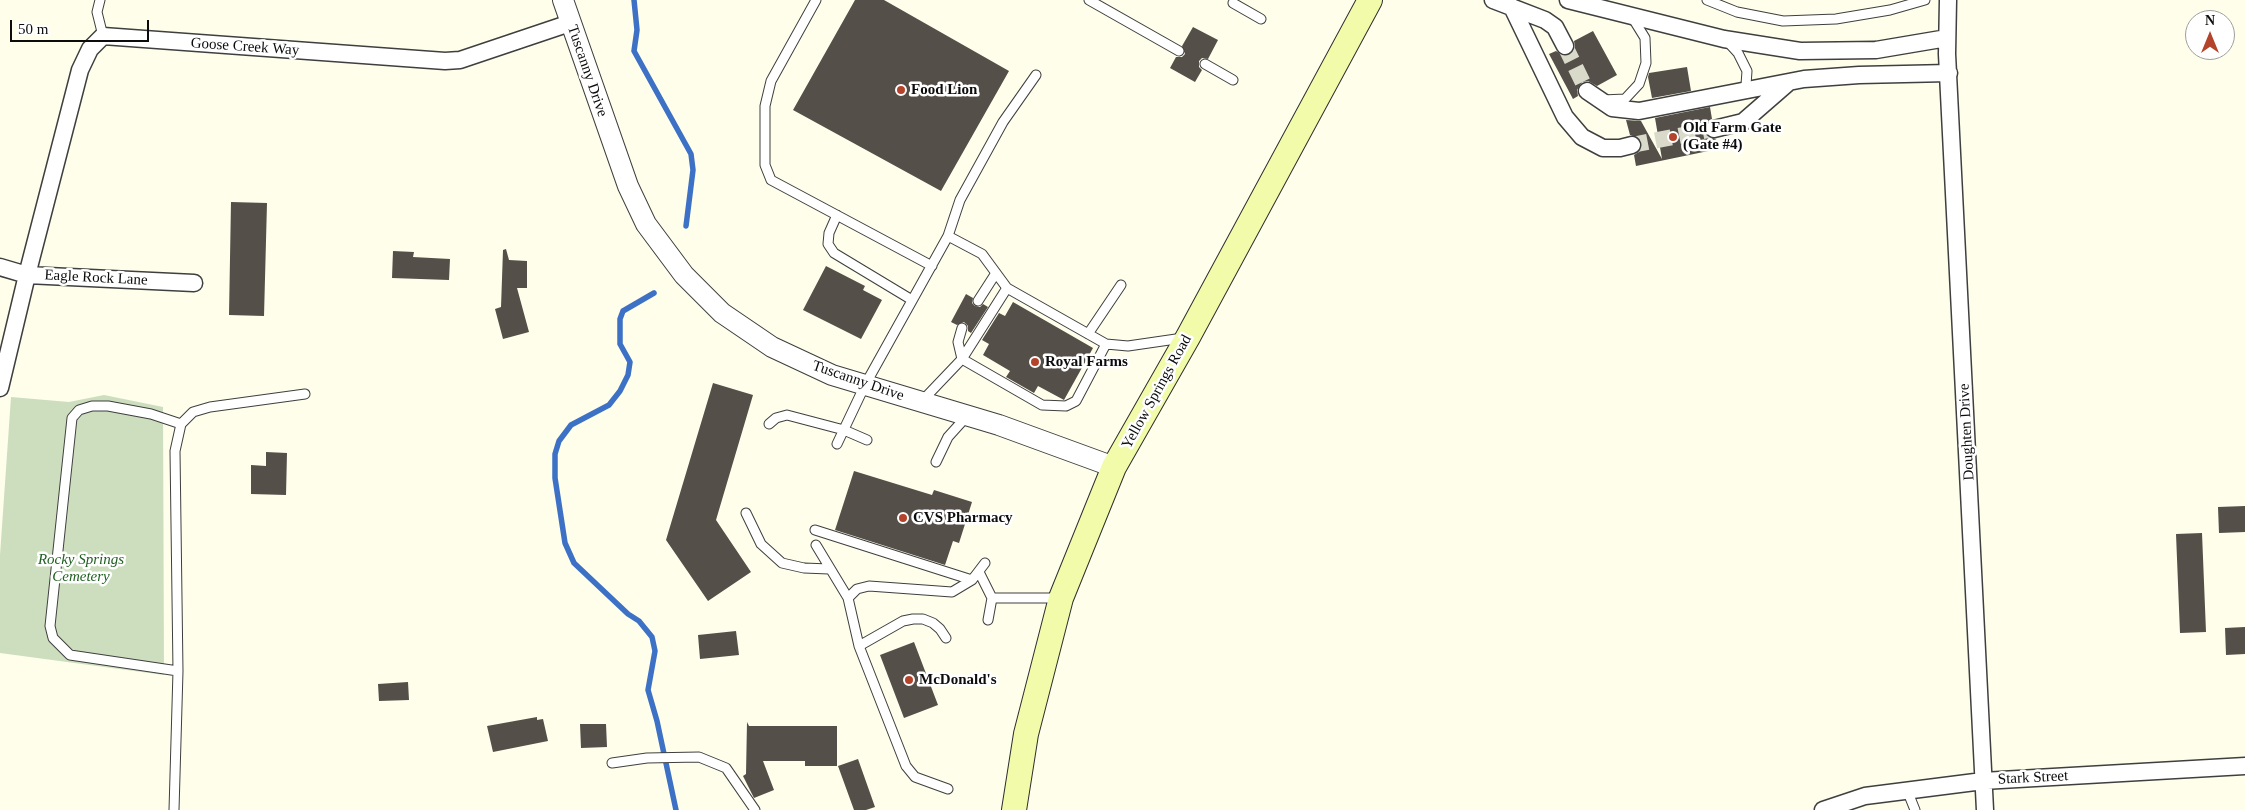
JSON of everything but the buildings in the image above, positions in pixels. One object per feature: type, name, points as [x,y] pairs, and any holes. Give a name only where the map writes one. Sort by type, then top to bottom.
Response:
[{"type":"main road","name":"Yellow Springs Road","points":[[1014,810],[1026,734],[1061,598],[1114,467],[1188,337],[1370,0]]},
{"type":"street","name":"Tuscanny Drive","points":[[562,0],[628,186],[646,224],[684,275],[722,313],[772,347],[832,375],[1023,434],[1072,454],[1114,467]]},
{"type":"street","points":[[1493,0],[1550,24],[1555,28],[1565,46]]},
{"type":"street","points":[[1568,0],[1724,38],[1800,51],[1876,50],[1947,46]]},
{"type":"street","name":"Doughten Drive","points":[[1948,0],[1947,46],[1985,810]]},
{"type":"street","points":[[1512,7],[1565,117],[1582,137],[1602,148],[1620,148],[1632,145]]},
{"type":"street","name":"Goose Creek Way","points":[[103,36],[445,61],[460,60],[570,23]]},
{"type":"street","points":[[0,388],[26,275],[80,70],[90,49],[103,36]]},
{"type":"street","points":[[1594,96],[1612,108],[1640,111],[1789,82],[1859,75],[1949,73]]},
{"type":"street","points":[[1714,129],[1742,122],[1789,82]]},
{"type":"street","name":"Eagle Rock Lane","points":[[0,267],[26,275],[194,282]]},
{"type":"street","name":"Stark Street","points":[[1823,810],[1865,796],[1983,780],[2245,766]]},
{"type":"lane","points":[[100,0],[97,12],[103,36]]},
{"type":"lane","points":[[816,0],[770,81],[764,106],[765,165],[772,180],[932,266]]},
{"type":"lane","points":[[1089,0],[1179,51]]},
{"type":"lane","points":[[1708,0],[1737,12],[1783,21],[1836,20],[1890,10],[1925,0]]},
{"type":"lane","points":[[1232,4],[1261,19]]},
{"type":"lane","points":[[1594,96],[1625,99],[1640,84],[1646,63],[1645,38],[1631,16]]},
{"type":"lane","points":[[1724,38],[1738,53],[1747,70],[1746,85],[1740,92]]},
{"type":"lane","points":[[1205,64],[1233,80]]},
{"type":"lane","points":[[837,444],[865,385],[948,236],[960,200],[1003,122],[1036,74]]},
{"type":"lane","points":[[837,216],[829,233],[828,244],[834,253],[912,300]]},
{"type":"lane","points":[[948,236],[982,254],[1007,288],[1106,344],[1128,346],[1188,337]]},
{"type":"lane","points":[[978,301],[996,273]]},
{"type":"lane","points":[[1088,334],[1121,285]]},
{"type":"lane","points":[[921,402],[962,359],[1007,288]]},
{"type":"lane","points":[[962,328],[958,342],[962,359],[1042,405],[1066,406],[1076,401],[1106,344]]},
{"type":"lane","points":[[174,810],[178,671],[175,451],[181,424],[193,412],[210,407],[305,394]]},
{"type":"lane","points":[[178,671],[70,655],[52,638],[50,626],[72,418],[79,410],[92,406],[108,406],[151,414],[181,424]]},
{"type":"lane","points":[[769,424],[776,418],[786,415],[844,430],[867,440]]},
{"type":"lane","points":[[936,462],[948,437],[967,416]]},
{"type":"lane","points":[[746,513],[762,544],[782,563],[804,568],[829,569]]},
{"type":"lane","points":[[815,530],[972,580]]},
{"type":"lane","points":[[816,545],[848,598],[859,646],[906,766],[915,777],[948,790]]},
{"type":"lane","points":[[848,598],[857,589],[868,586],[952,592],[972,580],[985,563]]},
{"type":"lane","points":[[979,572],[992,598],[988,620]]},
{"type":"lane","points":[[992,598],[1061,598]]},
{"type":"lane","points":[[859,646],[903,621],[913,619],[923,619],[933,623],[946,638]]},
{"type":"lane","points":[[612,763],[647,758],[699,756],[726,768],[755,810]]},
{"type":"lane","points":[[1907,790],[1915,810]]},
{"type":"green space","name":"Rocky Springs Cemetery","points":[[104,395],[163,407],[164,675],[0,653],[0,555],[11,397],[69,402]]},
{"type":"waterway","points":[[634,0],[637,30],[634,51],[691,154],[693,170],[686,226]]},
{"type":"waterway","points":[[654,293],[623,311],[620,319],[620,344],[630,362],[628,375],[620,391],[609,405],[571,425],[559,441],[555,454],[555,478],[565,543],[574,563],[628,614],[639,621],[652,637],[655,651],[648,690],[657,721],[676,810]]},
{"type":"tunnel","points":[[1565,46],[1587,91]]},
{"type":"tunnel","points":[[1632,145],[1714,129]]},
{"type":"place","name":"Food Lion","points":[[901,90]]},
{"type":"place","name":"Old Farm Gate (Gate #4)","points":[[1673,137]]},
{"type":"place","name":"Royal Farms","points":[[1035,362]]},
{"type":"place","name":"CVS Pharmacy","points":[[903,518]]},
{"type":"place","name":"McDonald's","points":[[909,680]]}]
